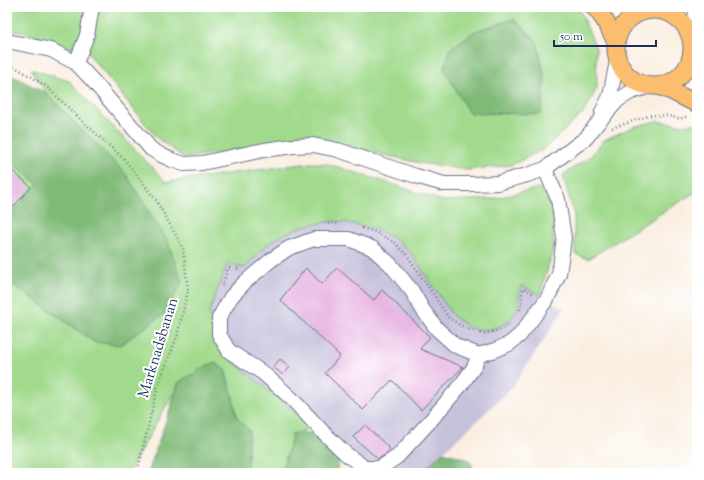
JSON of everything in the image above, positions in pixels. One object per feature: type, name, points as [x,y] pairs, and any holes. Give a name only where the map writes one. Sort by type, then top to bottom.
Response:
[{"type":"main road","points":[[594,7],[598,10],[610,29],[616,42]]},
{"type":"main road","points":[[654,86],[668,84],[677,79],[684,72],[694,55],[689,32],[681,20],[668,12],[649,8],[635,14],[626,21],[619,31],[615,52],[617,61],[630,78],[642,84],[669,90],[697,104]]},
{"type":"street","points":[[76,63],[87,36],[92,7]]},
{"type":"street","points":[[694,55],[695,17],[697,11]]},
{"type":"street","points":[[7,41],[51,50],[76,63],[151,149],[160,155],[184,164],[202,163],[264,150],[313,145],[338,150],[444,184],[498,183],[545,169],[586,138],[618,100],[631,92],[654,86]]},
{"type":"street","points":[[597,124],[610,96],[617,61]]},
{"type":"street","points":[[479,355],[474,366],[461,385],[397,457],[380,468],[365,468],[346,454],[290,397],[263,373],[228,351],[219,334],[219,318],[231,297],[246,282],[271,260],[289,248],[314,239],[349,239],[372,248],[390,264],[412,291],[423,310],[437,329],[456,346],[479,355],[510,344],[520,335],[547,300],[559,274],[564,238],[558,199],[545,169]]},
{"type":"path","name":"Marknadsbanan","points":[[7,62],[46,86],[124,159],[156,200],[183,248],[188,290],[177,336],[158,385],[137,473]]},
{"type":"path","points":[[326,224],[341,224]]},
{"type":"path","points":[[356,227],[376,232],[395,242],[407,255],[449,318],[466,329],[484,334],[500,330],[513,322]]},
{"type":"path","points":[[220,290],[228,268],[245,270]]},
{"type":"path","points":[[518,313],[521,308],[523,288],[547,300]]},
{"type":"shaded area","points":[[334,221],[378,230],[397,240],[411,253],[517,310],[521,284],[564,309],[512,388],[426,468],[418,473],[363,473],[358,471],[290,408],[218,349],[209,312],[227,265],[257,254],[268,244],[303,226]]},
{"type":"green space","points":[[7,7],[567,7],[580,11],[596,48],[597,88],[584,112],[544,149],[512,165],[468,170],[420,163],[311,138],[184,158],[156,137],[88,53],[29,34],[7,29]]},
{"type":"green space","points":[[514,19],[537,41],[545,79],[541,114],[469,113],[444,69],[450,49],[475,31]]},
{"type":"green space","points":[[31,69],[69,81],[166,182],[310,163],[328,164],[443,201],[493,199],[539,188],[550,198],[554,222],[553,250],[540,295],[521,285],[517,310],[510,320],[499,327],[485,330],[468,327],[453,316],[411,253],[397,240],[378,230],[349,223],[334,221],[303,226],[268,244],[245,268],[227,265],[209,312],[218,349],[311,427],[292,435],[281,473],[247,473],[249,430],[237,418],[225,370],[215,363],[206,366],[179,383],[128,473],[7,473],[7,280],[94,342],[46,93]]},
{"type":"green space","points":[[7,73],[46,93],[125,173],[167,240],[182,282],[165,313],[120,345],[94,342],[7,280],[7,219],[38,184],[7,158]]},
{"type":"green space","points":[[657,121],[685,125],[697,123],[697,191],[588,259],[575,254],[574,216],[563,175],[591,156],[604,140],[633,127]]},
{"type":"green space","points":[[7,158],[38,184],[7,219]]},
{"type":"green space","points":[[215,363],[225,370],[237,418],[249,430],[247,473],[148,473],[179,382],[206,366]]},
{"type":"green space","points":[[315,432],[339,455],[337,473],[281,473],[292,434]]},
{"type":"green space","points":[[443,452],[467,459],[473,466],[470,473],[418,473],[426,468]]},
{"type":"building","points":[[7,166],[31,187],[7,214]]},
{"type":"building","points":[[306,268],[322,284],[337,268],[374,300],[382,290],[430,337],[420,349],[463,367],[421,410],[392,380],[363,410],[325,373],[340,356],[280,300]]},
{"type":"building","points":[[280,359],[290,367],[283,375],[273,367]]},
{"type":"building","points":[[365,425],[390,449],[386,454],[378,459],[353,437]]}]
